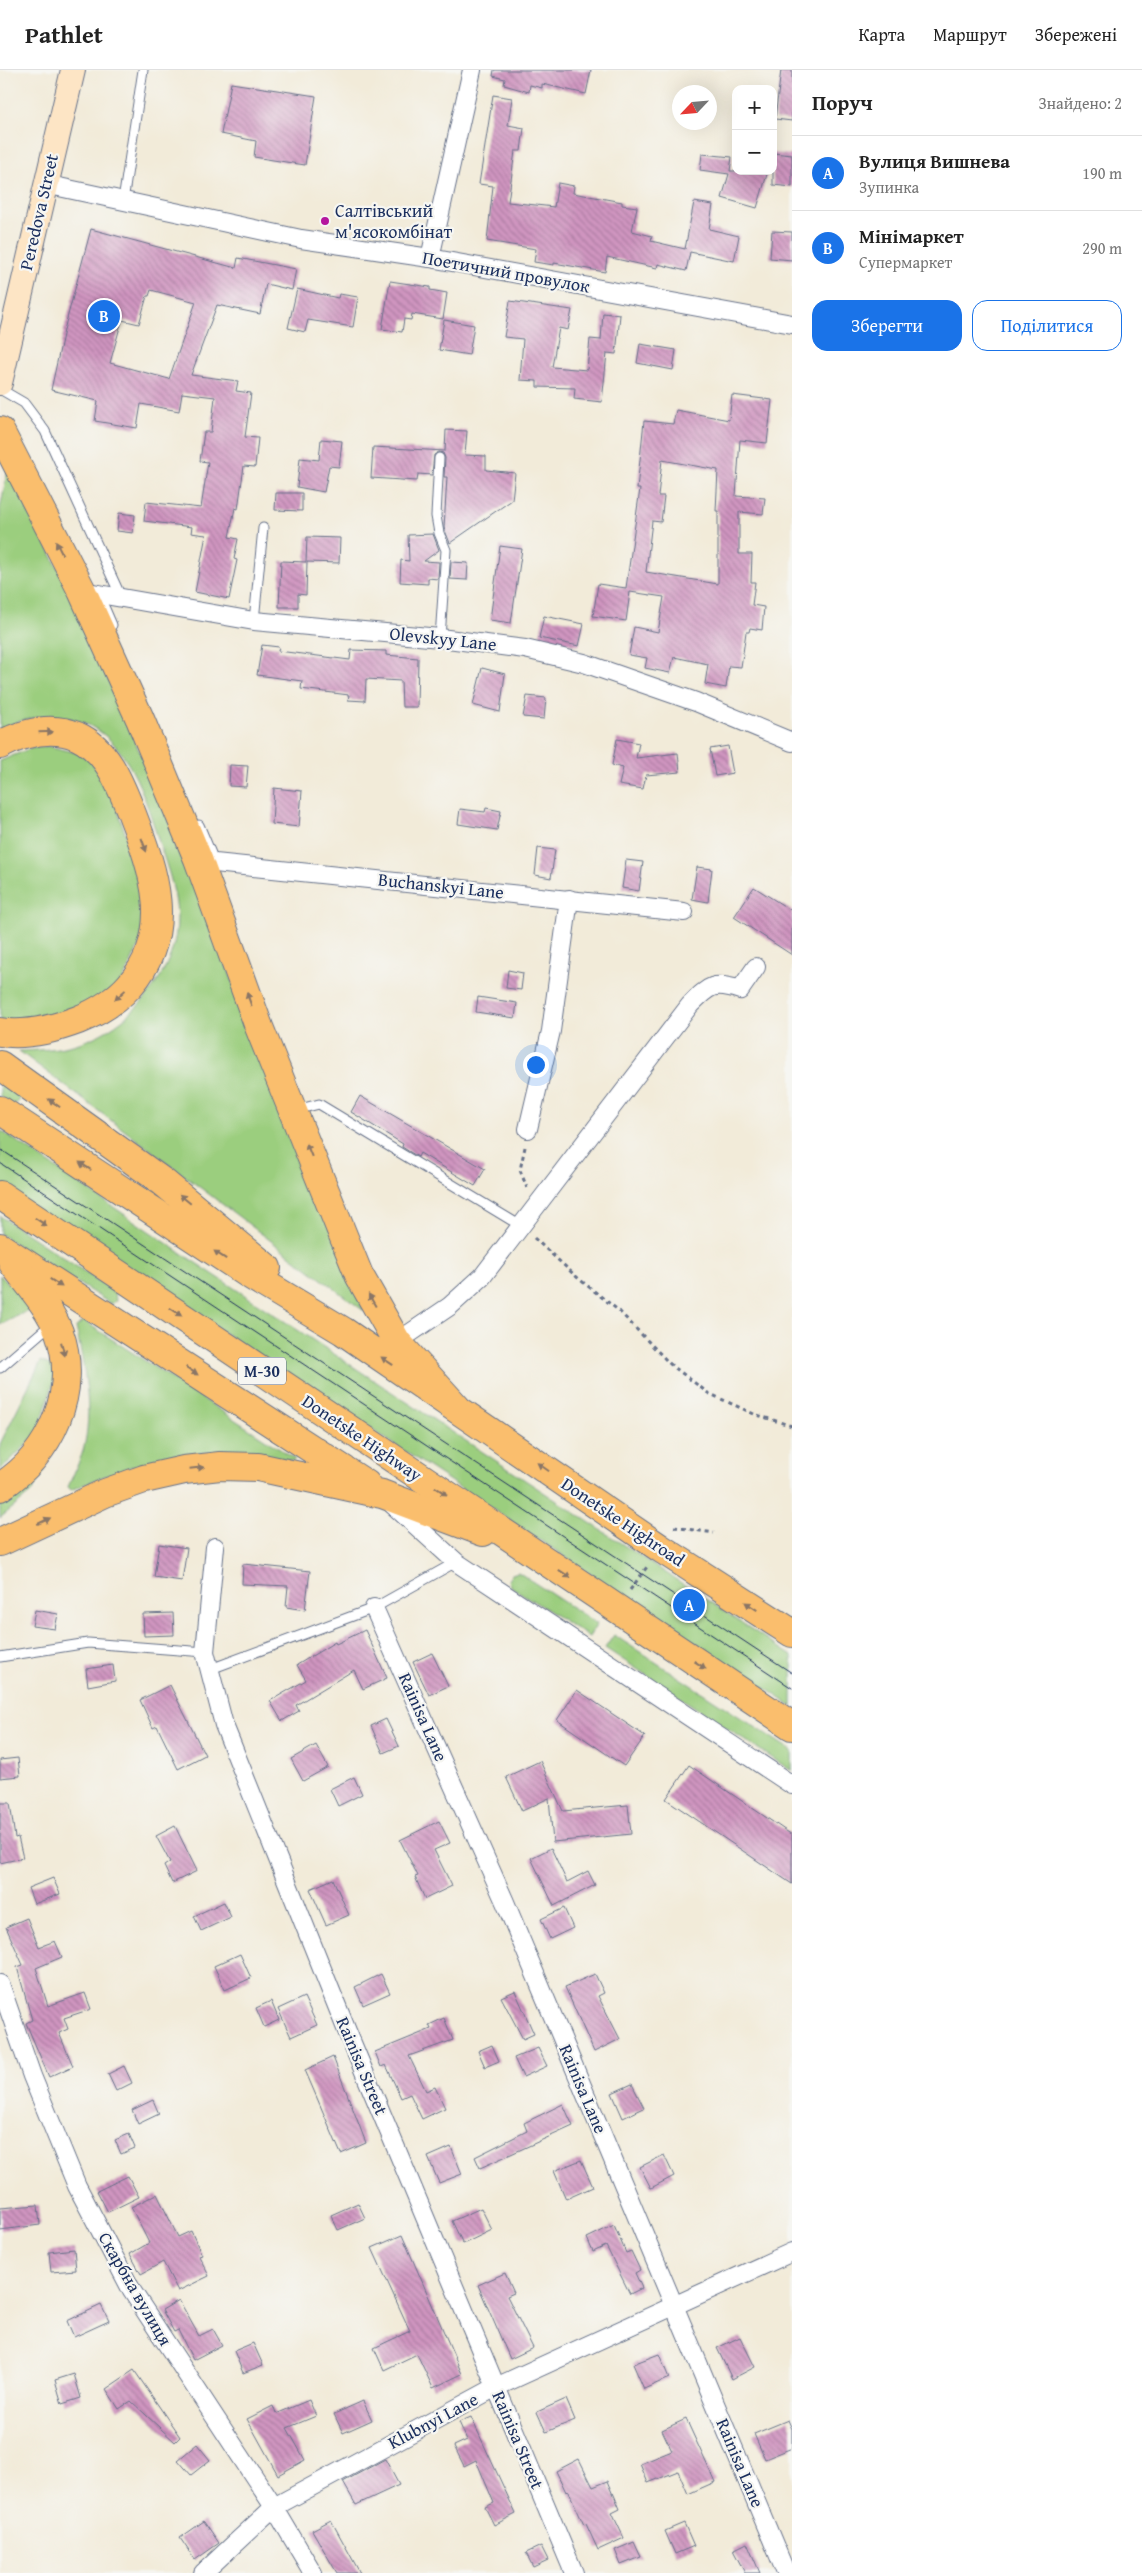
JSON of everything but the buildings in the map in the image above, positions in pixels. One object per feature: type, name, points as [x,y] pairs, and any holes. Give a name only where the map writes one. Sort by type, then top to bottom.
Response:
[{"type":"highway","points":[[0,431],[90,593],[140,719],[206,861],[259,1027],[359,1275],[397,1342],[456,1408]]},
{"type":"highway","points":[[0,745],[21,735],[41,731],[76,736],[93,746],[118,778],[146,851],[154,880],[158,920],[155,941],[148,959],[138,976],[114,1001],[101,1010],[59,1027],[31,1032],[0,1032]]},
{"type":"highway","points":[[0,1065],[163,1182],[343,1331]]},
{"type":"highway","points":[[0,1110],[250,1275],[343,1331],[456,1408]]},
{"type":"highway","name":"Donetske Highway","points":[[0,1195],[524,1547]]},
{"type":"highway","points":[[0,1487],[32,1460],[45,1442],[61,1408],[65,1385],[66,1358],[54,1322],[43,1303],[1,1247]]},
{"type":"highway","points":[[1,1247],[382,1494]]},
{"type":"highway","points":[[209,1335],[318,1453]]},
{"type":"highway","name":"Donetske Highroad","points":[[456,1408],[660,1548],[792,1633]]},
{"type":"highway","points":[[0,1542],[105,1494],[144,1479],[184,1470],[220,1466],[258,1467],[382,1494],[524,1547]]},
{"type":"highway","name":"М-30","points":[[524,1547],[792,1726]]},
{"type":"main road","name":"Peredova Street","points":[[0,383],[73,70]]},
{"type":"street","points":[[430,258],[472,70]]},
{"type":"street","name":"Поетичний провулок","points":[[45,184],[301,239],[430,258],[792,324]]},
{"type":"street","name":"Olevskyy Lane","points":[[90,593],[254,621],[440,638],[525,649],[584,663],[696,702],[792,742]]},
{"type":"street","name":"Buchanskyi Lane","points":[[206,861],[684,912]]},
{"type":"street","points":[[528,1129],[551,1031],[569,899]]},
{"type":"street","points":[[397,1342],[450,1306],[482,1277],[690,1005],[708,987],[723,984],[740,990],[756,967]]},
{"type":"street","points":[[382,1494],[456,1562],[792,1785]]},
{"type":"street","name":"Rainisa Street","points":[[215,1547],[205,1652],[208,1670],[224,1725],[574,2573]]},
{"type":"street","name":"Rainisa Lane","points":[[374,1608],[506,1902],[786,2573]]},
{"type":"street","name":"Скарбна вулиця","points":[[0,1984],[32,2076],[77,2186],[132,2291],[274,2507],[313,2573]]},
{"type":"street","name":"Klubnyi Lane","points":[[203,2573],[274,2507],[496,2387],[792,2252]]},
{"type":"lane","points":[[123,201],[143,70]]},
{"type":"lane","points":[[0,389],[24,403],[45,431],[122,599]]},
{"type":"lane","points":[[439,458],[436,516],[439,533],[446,550],[440,638]]},
{"type":"lane","points":[[254,621],[262,528]]},
{"type":"lane","points":[[90,593],[115,631]]},
{"type":"lane","points":[[196,819],[206,861]]},
{"type":"lane","points":[[293,1111],[319,1104],[521,1226]]},
{"type":"lane","points":[[0,1368],[54,1322]]},
{"type":"lane","points":[[208,1670],[374,1608],[456,1562]]},
{"type":"lane","points":[[0,1657],[88,1643],[205,1652]]},
{"type":"path","points":[[528,1129],[520,1170],[527,1188],[540,1201]]},
{"type":"path","points":[[521,1226],[579,1279],[619,1311],[670,1364],[708,1394],[754,1414],[792,1426]]},
{"type":"path","points":[[674,1527],[714,1533]]},
{"type":"path","points":[[630,1591],[651,1562]]},
{"type":"green space","points":[[8,469],[71,594],[163,806],[364,1311],[19,1051],[73,1045],[90,1039],[123,1019],[138,1006],[162,973],[170,955],[177,917],[175,895],[146,801],[125,759],[106,736],[83,722],[47,716],[23,720],[0,729],[0,509]]},
{"type":"green space","points":[[48,746],[78,753],[91,761],[111,792],[145,890],[149,924],[121,984],[70,1016],[0,1021],[0,761],[29,749]]},
{"type":"green space","points":[[0,1080],[20,1095],[17,1103],[12,1104],[0,1096]]},
{"type":"green space","points":[[0,1130],[193,1261],[792,1656],[792,1706],[0,1185]]},
{"type":"green space","points":[[0,1216],[115,1292],[116,1301],[111,1304],[0,1234]]},
{"type":"green space","points":[[0,1275],[33,1308],[0,1325]]},
{"type":"green space","points":[[84,1321],[295,1459],[293,1461],[262,1455],[234,1453],[180,1455],[127,1468],[71,1490],[68,1487],[83,1451],[88,1420],[87,1389],[76,1327]]},
{"type":"green space","points":[[41,1361],[54,1367],[56,1375],[37,1435],[0,1470],[0,1444]]},
{"type":"green space","points":[[42,1469],[45,1470],[31,1493],[0,1518],[0,1504]]},
{"type":"green space","points":[[518,1572],[597,1624],[589,1637],[510,1586],[508,1580],[512,1574]]},
{"type":"green space","points":[[614,1635],[792,1751],[792,1771],[605,1648]]},
{"type":"tram line","points":[[0,1149],[792,1673]]},
{"type":"tram line","points":[[0,1163],[792,1688]]},
{"type":"place","name":"Салтівський м'ясокомбінат","points":[[325,221]]},
{"type":"place","name":"Мінімаркет","points":[[104,316]]},
{"type":"place","name":"Вулиця Вишнева","points":[[689,1605]]}]
